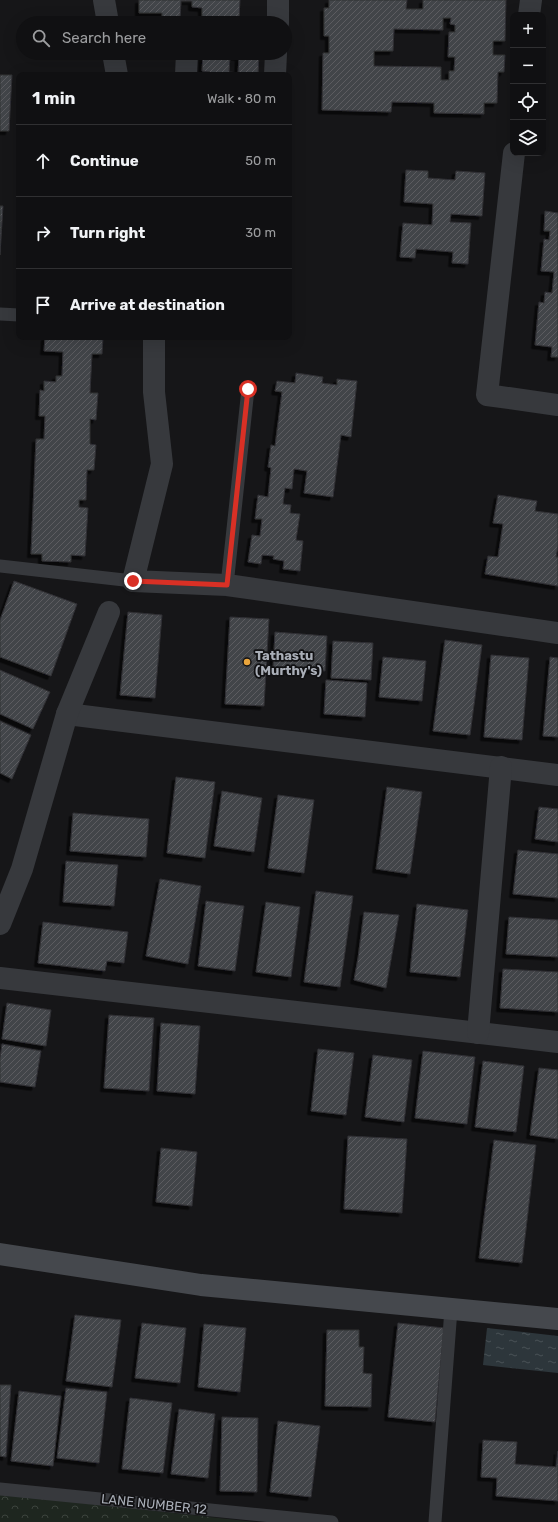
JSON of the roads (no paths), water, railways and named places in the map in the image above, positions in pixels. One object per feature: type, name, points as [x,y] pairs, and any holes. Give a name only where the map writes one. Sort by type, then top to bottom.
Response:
[{"type":"street","points":[[104,0],[107,16]]},
{"type":"street","points":[[278,0],[278,16]]},
{"type":"street","points":[[529,12],[531,0]]},
{"type":"street","points":[[114,60],[116,72]]},
{"type":"street","points":[[186,72],[187,60]]},
{"type":"street","points":[[276,60],[276,72]]},
{"type":"street","points":[[514,156],[487,395],[558,405]]},
{"type":"street","points":[[154,340],[154,392],[162,464],[133,581],[227,585],[558,633]]},
{"type":"street","points":[[0,924],[22,869],[67,714],[109,612]]},
{"type":"street","points":[[67,714],[558,775]]},
{"type":"street","points":[[478,1033],[501,767]]},
{"type":"street","points":[[0,978],[558,1042]]},
{"type":"street","points":[[0,1254],[201,1285],[558,1319]]},
{"type":"lane","points":[[0,314],[16,315]]},
{"type":"lane","points":[[227,585],[248,389]]},
{"type":"lane","points":[[0,566],[133,581]]},
{"type":"lane","points":[[435,1522],[451,1308]]},
{"type":"lane","name":"LANE NUMBER 12","points":[[0,1489],[332,1522]]},
{"type":"water","points":[[487,1328],[558,1336],[558,1373],[483,1365]]},
{"type":"place","name":"Tathastu (Murthy's)","points":[[247,662]]}]
